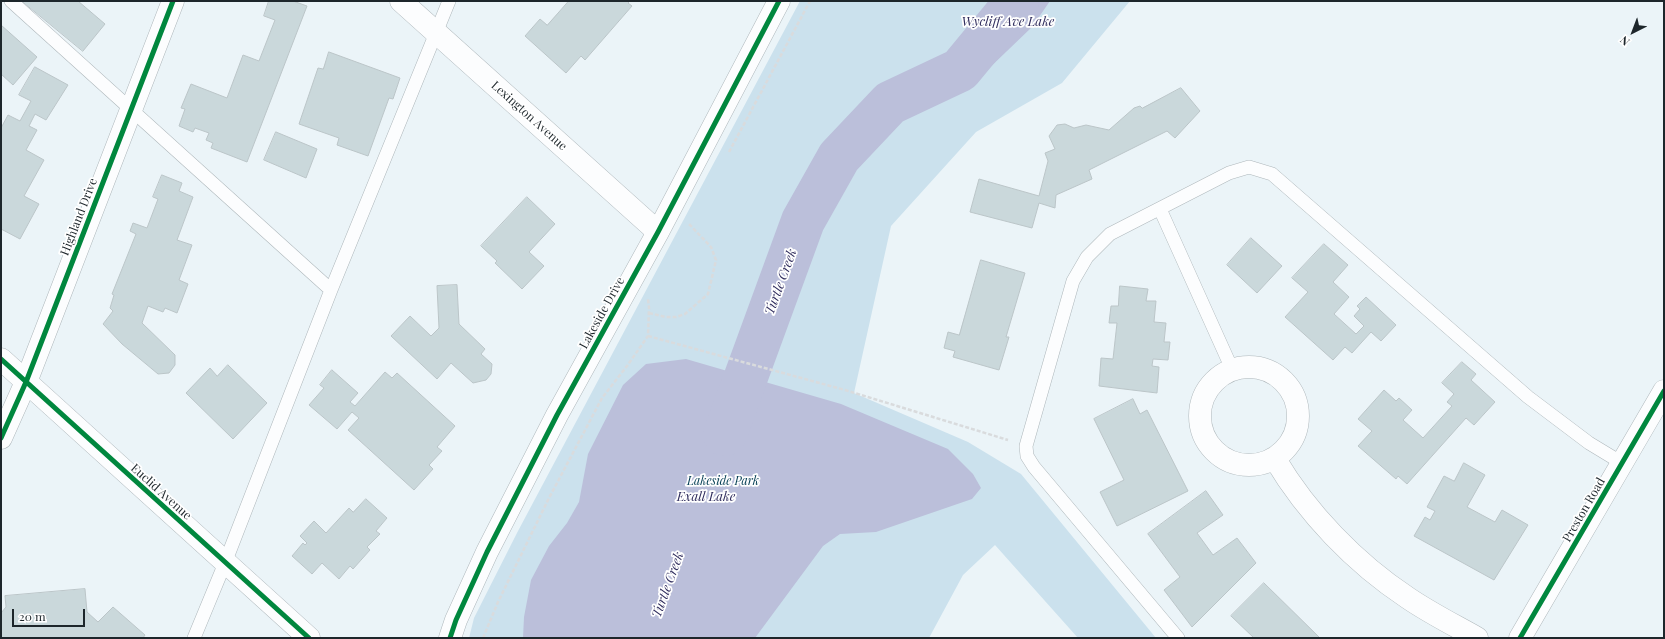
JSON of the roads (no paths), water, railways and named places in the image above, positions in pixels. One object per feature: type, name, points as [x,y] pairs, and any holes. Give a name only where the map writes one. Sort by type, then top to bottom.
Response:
[{"type":"street","name":"Highland Drive","points":[[1,438],[26,382],[173,1]]},
{"type":"street","name":"Lexington Avenue","points":[[401,1],[658,232]]},
{"type":"street","name":"Lakeside Drive","points":[[450,638],[456,620],[487,552],[557,415],[658,232],[779,1]]},
{"type":"street","name":"Euclid Avenue","points":[[1,359],[225,563],[310,638]]},
{"type":"street","points":[[1248,366],[1264,369],[1278,376],[1290,388],[1296,402],[1298,418],[1295,434],[1287,448],[1275,459],[1259,465],[1242,465],[1226,461],[1213,451],[1204,437],[1199,421],[1200,404],[1202,399],[1207,389],[1218,377],[1232,369],[1248,366]]},
{"type":"street","name":"Preston Road","points":[[1520,638],[1664,391]]},
{"type":"street","points":[[1275,459],[1287,478],[1315,515],[1362,563],[1408,598],[1477,638]]},
{"type":"lane","points":[[11,1],[131,111],[331,290]]},
{"type":"lane","points":[[194,638],[225,563],[331,290],[449,1]]},
{"type":"lane","points":[[1178,638],[1034,467],[1027,456],[1026,446],[1073,281],[1087,257],[1110,234],[1229,173],[1249,167],[1272,174],[1528,397],[1589,442],[1622,463]]},
{"type":"lane","points":[[1160,209],[1232,369]]},
{"type":"water","name":"Wycliff Ave Lake","points":[[996,1],[1050,1],[1032,27],[973,82],[960,70],[963,46],[974,28]]},
{"type":"water","name":"Exall Lake","points":[[686,359],[841,404],[948,449],[973,474],[981,488],[972,499],[876,532],[840,534],[823,546],[755,638],[523,638],[524,617],[531,580],[549,546],[567,523],[579,502],[588,454],[623,385],[646,364]]},
{"type":"waterway","name":"Turtle Creek","points":[[725,434],[803,221],[839,157],[890,103],[960,70],[1017,1]]},
{"type":"park label","name":"Lakeside Park","points":[[723,481]]}]
